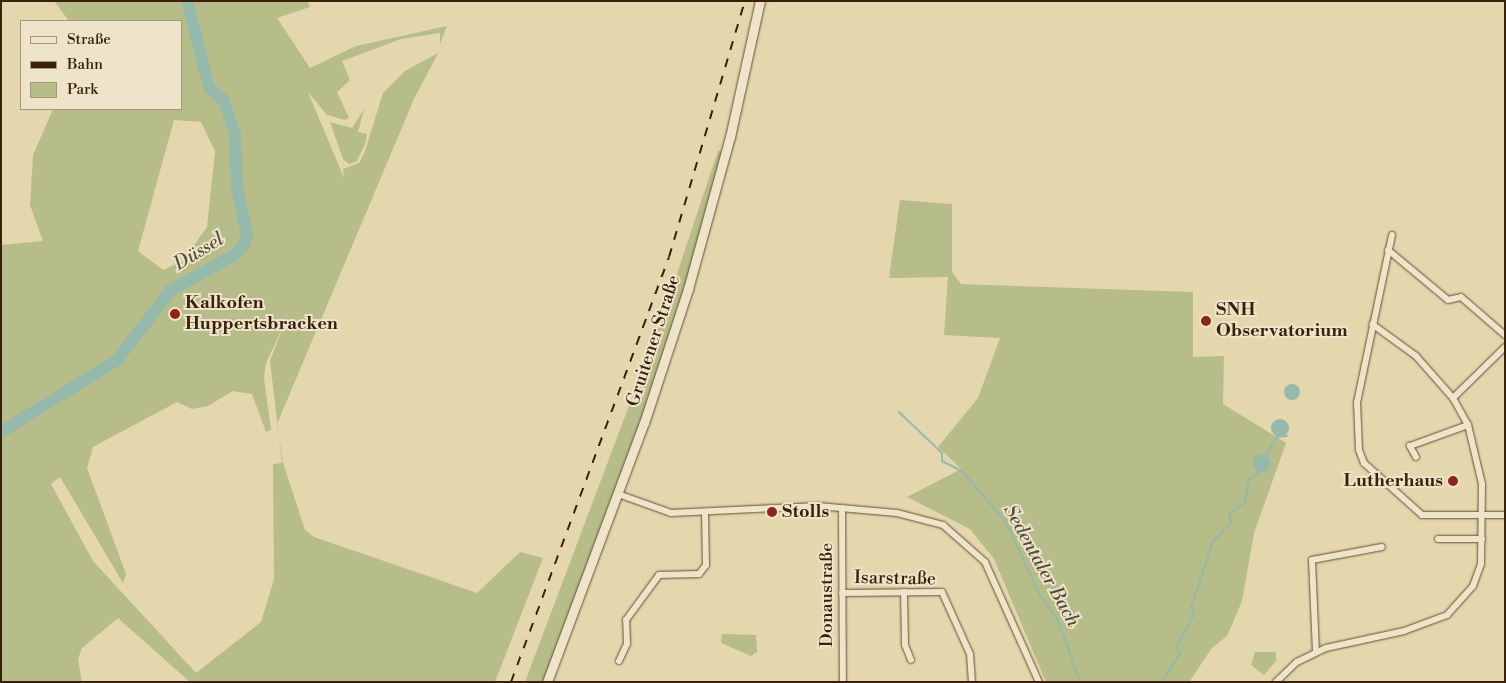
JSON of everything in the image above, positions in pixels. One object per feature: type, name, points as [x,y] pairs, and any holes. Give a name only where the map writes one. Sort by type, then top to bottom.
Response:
[{"type":"main road","name":"Gruitener Straße","points":[[547,682],[618,494],[702,244],[760,1]]},
{"type":"street","points":[[1392,235],[1357,402],[1359,450],[1364,463],[1422,515],[1505,514]]},
{"type":"street","points":[[1388,250],[1448,300],[1461,297],[1505,334]]},
{"type":"street","points":[[1276,682],[1316,652],[1343,642],[1428,624],[1447,615],[1473,586],[1482,539],[1482,515],[1478,455],[1468,425],[1452,398],[1404,345],[1372,324]]},
{"type":"street","points":[[1452,398],[1505,347]]},
{"type":"street","points":[[1416,457],[1410,446],[1468,425]]},
{"type":"street","points":[[618,494],[671,513],[705,513],[787,505],[842,508],[926,519],[959,535],[985,562],[1000,589],[1038,681]]},
{"type":"street","name":"Donaustraße","points":[[842,508],[843,682]]},
{"type":"street","points":[[619,661],[627,644],[626,620],[659,576],[699,574],[706,565],[705,513]]},
{"type":"street","points":[[1438,539],[1482,539]]},
{"type":"street","points":[[1316,652],[1312,560],[1382,547]]},
{"type":"street","points":[[904,592],[906,645],[911,660]]},
{"type":"street","name":"Isarstraße","points":[[842,593],[942,592],[970,654],[972,682]]},
{"type":"green space","points":[[54,1],[307,1],[310,7],[277,18],[310,68],[356,46],[447,26],[440,44],[440,33],[401,39],[342,61],[350,80],[337,92],[349,118],[345,120],[327,115],[308,92],[344,178],[343,169],[359,163],[365,151],[383,93],[405,71],[438,53],[414,99],[277,423],[270,361],[283,327],[266,363],[264,378],[271,430],[266,432],[252,394],[233,391],[208,406],[192,409],[177,402],[93,447],[87,468],[126,574],[123,583],[60,477],[51,484],[93,561],[196,673],[261,622],[274,579],[273,464],[282,463],[279,435],[283,463],[305,530],[314,537],[477,593],[520,552],[543,558],[495,682],[190,682],[118,618],[82,648],[78,659],[82,682],[1,682],[1,245],[43,241],[30,205],[33,155],[53,110],[182,110],[182,20],[68,20]],"holes":[[[174,120],[201,122],[215,151],[207,227],[183,261],[163,270],[138,251]]]},
{"type":"green space","points":[[364,109],[358,132],[367,134],[365,144],[357,161],[349,164],[343,159],[330,122],[352,128]]},
{"type":"green space","points":[[718,151],[723,151],[700,237],[656,380],[543,682],[525,682],[665,310]]},
{"type":"green space","points":[[900,200],[952,204],[952,272],[961,284],[1193,292],[1193,357],[1224,356],[1223,404],[1286,443],[1254,533],[1242,601],[1227,636],[1212,648],[1189,682],[1046,682],[994,559],[970,529],[907,497],[961,469],[938,447],[978,398],[1000,338],[944,335],[948,277],[889,278]]},
{"type":"green space","points":[[722,634],[756,635],[757,652],[751,656],[721,643]]},
{"type":"green space","points":[[1255,652],[1276,652],[1276,661],[1264,675],[1251,665]]},
{"type":"shaded area","points":[[1292,384],[1298,386],[1300,392],[1298,398],[1292,400],[1286,398],[1284,392],[1286,386]]},
{"type":"shaded area","points":[[1280,419],[1286,422],[1289,428],[1286,434],[1280,437],[1274,434],[1271,428],[1274,422]]},
{"type":"shaded area","points":[[1262,454],[1268,457],[1271,463],[1268,469],[1262,472],[1256,469],[1253,463],[1256,457]]},
{"type":"waterway","name":"Düssel","points":[[1,432],[117,360],[171,290],[233,256],[244,245],[247,235],[237,187],[235,134],[223,100],[209,87],[187,1]]},
{"type":"waterway","name":"Sedentaler Bach","points":[[899,412],[942,453],[942,461],[962,471],[1005,521],[1040,595],[1058,620],[1080,682]]},
{"type":"waterway","points":[[1266,455],[1277,437],[1287,436]]},
{"type":"waterway","points":[[1162,682],[1180,653],[1176,647],[1194,614],[1191,608],[1213,542],[1231,522],[1229,514],[1245,502],[1249,479],[1261,471]]},
{"type":"railway","points":[[511,682],[669,257],[745,1]]},
{"type":"place","name":"Kalkofen Huppertsbracken","points":[[175,314]]},
{"type":"place","name":"SNH Observatorium","points":[[1206,321]]},
{"type":"place","name":"Lutherhaus","points":[[1453,481]]},
{"type":"place","name":"Stolls","points":[[772,512]]}]
